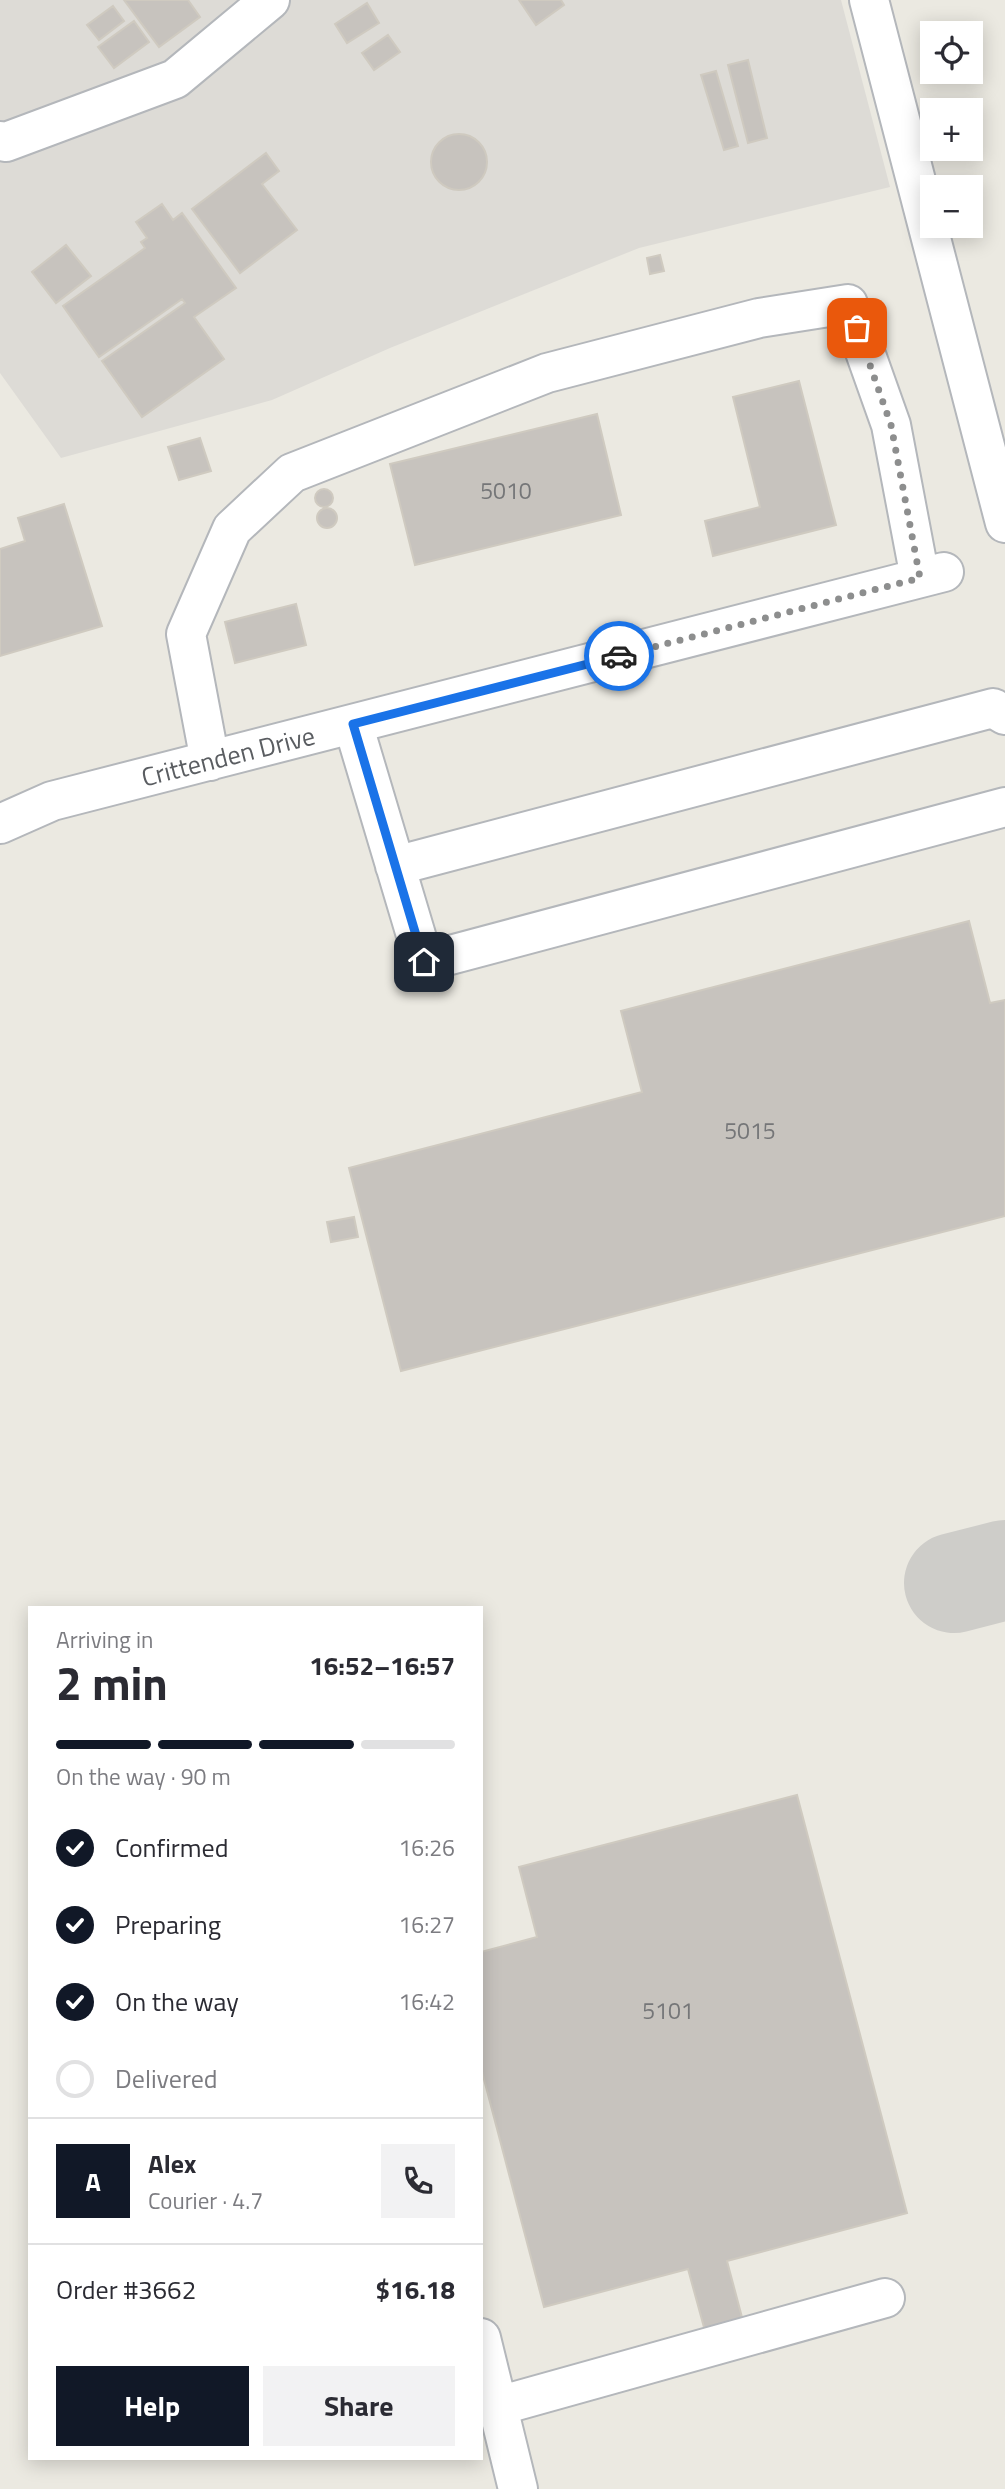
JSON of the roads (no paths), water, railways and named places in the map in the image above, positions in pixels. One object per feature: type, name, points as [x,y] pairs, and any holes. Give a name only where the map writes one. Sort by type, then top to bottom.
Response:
[{"type":"street","points":[[0,141],[6,142],[175,79],[270,0]]},
{"type":"street","points":[[869,0],[1005,523]]},
{"type":"street","name":"Crittenden Drive","points":[[0,824],[52,801],[210,761],[933,575],[891,425],[848,304],[759,317],[547,373],[292,473],[232,529],[186,634],[210,761]]},
{"type":"street","points":[[395,866],[993,708],[1005,715]]},
{"type":"street","points":[[353,724],[424,962],[1005,807]]},
{"type":"street","points":[[498,2406],[885,2298]]},
{"type":"street","points":[[483,2346],[518,2489]]}]
